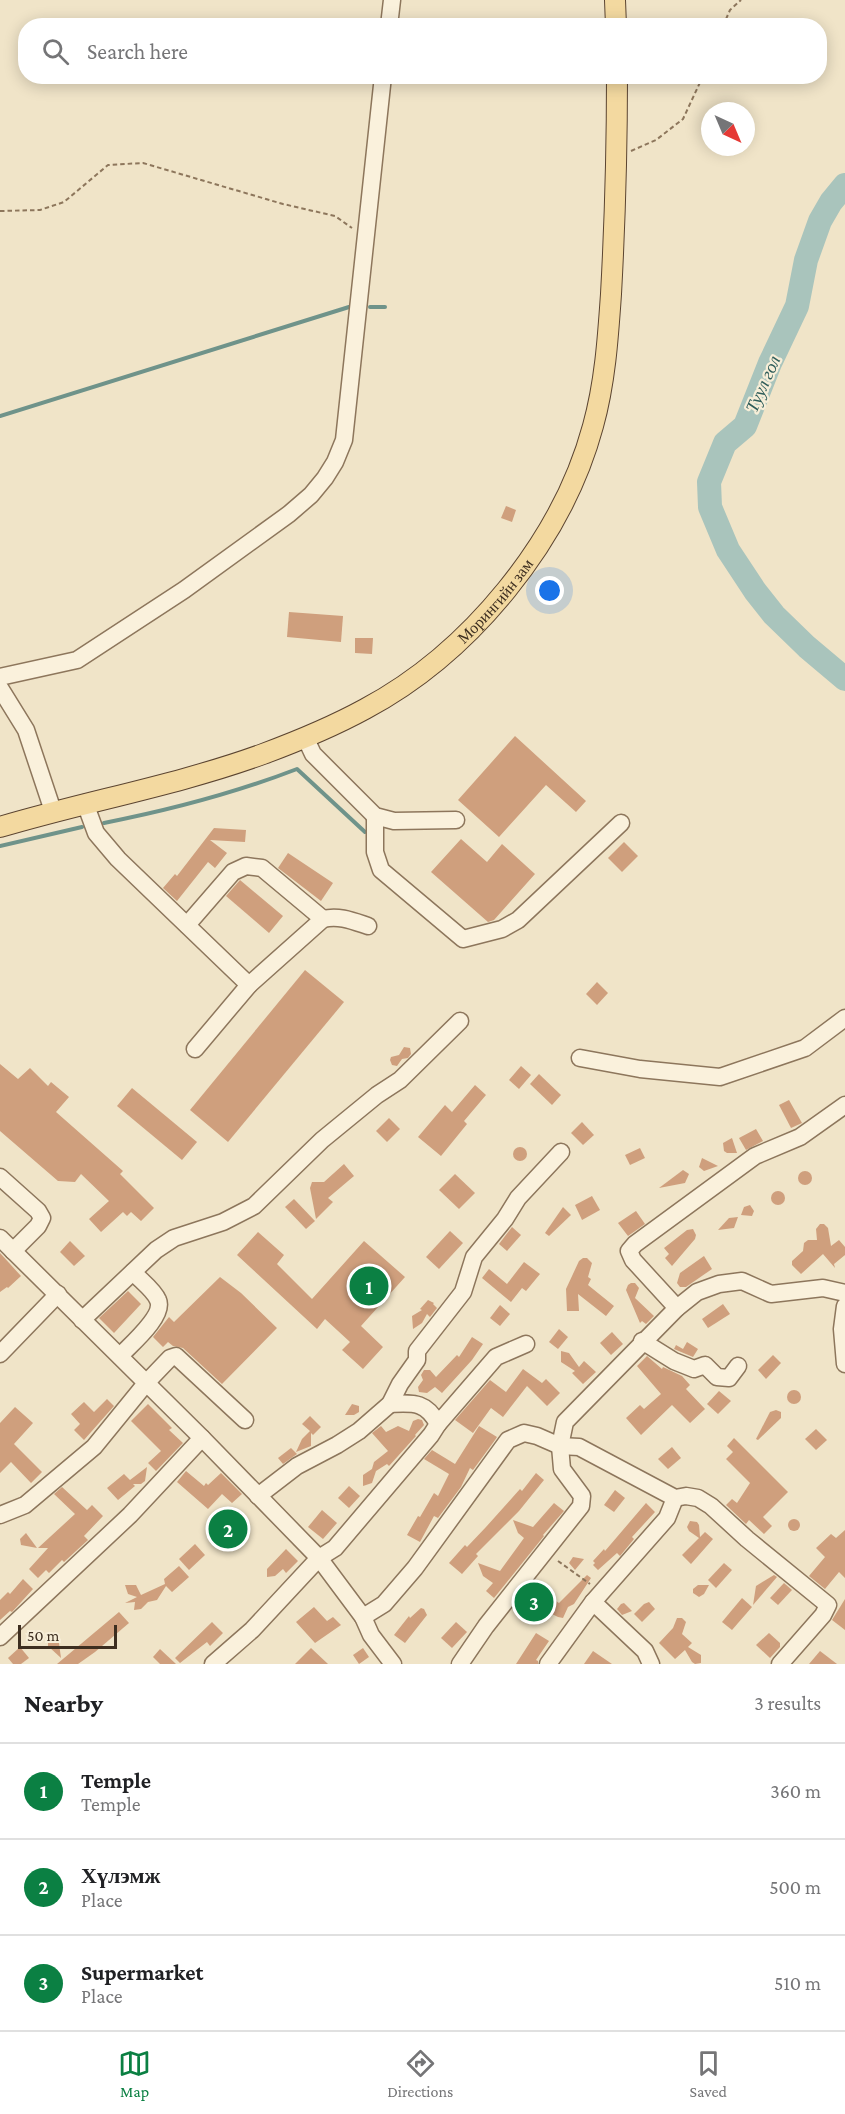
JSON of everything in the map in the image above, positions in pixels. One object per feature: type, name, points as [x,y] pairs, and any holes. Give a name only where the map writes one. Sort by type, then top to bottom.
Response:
[{"type":"main road","points":[[615,0],[616,18]]},
{"type":"main road","name":"Морингийн зам","points":[[0,827],[53,811],[174,781],[260,755],[367,708],[410,680],[447,651],[478,622],[508,588],[535,552],[561,509],[578,471],[594,425],[606,355],[617,153],[617,84]]},
{"type":"street","points":[[390,18],[392,0]]},
{"type":"street","points":[[0,677],[77,660],[184,590],[289,514],[311,495],[325,478],[344,440],[383,84]]},
{"type":"street","points":[[0,687],[26,730],[53,811]]},
{"type":"street","points":[[305,737],[313,754],[375,816],[394,821],[456,820]]},
{"type":"street","points":[[86,803],[96,832],[118,859],[249,985]]},
{"type":"street","points":[[375,816],[375,852],[381,870],[463,939],[502,929],[518,920],[621,823]]},
{"type":"street","points":[[187,925],[233,872],[246,866],[262,868],[323,919]]},
{"type":"street","points":[[195,1049],[249,985],[323,919],[343,918],[368,926]]},
{"type":"street","points":[[580,1058],[640,1069],[720,1077],[805,1048],[845,1018]]},
{"type":"street","points":[[82,1320],[156,1250],[174,1238],[223,1222],[254,1206],[322,1140],[400,1080],[460,1021]]},
{"type":"street","points":[[677,1308],[633,1260],[629,1251],[635,1244],[755,1156],[800,1137],[845,1105]]},
{"type":"street","points":[[258,1496],[297,1466],[337,1446],[359,1431],[390,1404],[400,1384],[417,1360],[417,1351],[463,1292],[474,1257],[505,1219],[518,1198],[561,1152]]},
{"type":"street","points":[[0,1177],[38,1211],[42,1218],[38,1226],[13,1251]]},
{"type":"street","points":[[0,1238],[147,1382],[319,1558],[363,1617],[371,1635],[393,1664]]},
{"type":"street","points":[[120,1356],[153,1321],[160,1302],[133,1272]]},
{"type":"street","points":[[460,1664],[486,1626],[581,1506],[582,1496],[562,1469],[560,1446],[566,1422],[642,1341],[697,1292],[719,1284],[742,1281],[771,1294],[823,1288],[845,1293]]},
{"type":"street","points":[[0,1354],[58,1294]]},
{"type":"street","points":[[845,1306],[842,1329],[845,1364]]},
{"type":"street","points":[[642,1341],[674,1361],[694,1369],[705,1365],[717,1377],[729,1378],[738,1366]]},
{"type":"street","points":[[213,1664],[252,1630],[319,1558],[335,1548],[496,1357],[526,1344]]},
{"type":"street","points":[[0,1515],[25,1505],[94,1447],[147,1382],[170,1358],[176,1356],[245,1420]]},
{"type":"street","points":[[390,1404],[417,1403],[432,1413],[438,1424]]},
{"type":"street","points":[[363,1617],[384,1604],[415,1568],[508,1440],[524,1433],[560,1446],[579,1447],[675,1498],[686,1496],[698,1498],[711,1506],[747,1539],[828,1605],[823,1615],[780,1664]]},
{"type":"street","points":[[0,1637],[130,1515],[202,1438]]},
{"type":"street","points":[[548,1664],[597,1597],[667,1518],[675,1498]]},
{"type":"street","points":[[597,1597],[645,1651],[651,1664]]},
{"type":"path","points":[[726,18],[730,9],[741,0]]},
{"type":"path","points":[[617,153],[637,150],[656,140],[683,118],[699,84]]},
{"type":"path","points":[[0,211],[40,210],[64,202],[108,165],[143,163],[283,204],[335,216],[366,238]]},
{"type":"path","points":[[546,1552],[597,1597]]},
{"type":"building","points":[[506,506],[516,510],[512,522],[501,518]]},
{"type":"building","points":[[289,612],[343,616],[341,642],[287,637]]},
{"type":"building","points":[[355,638],[373,638],[372,654],[355,653]]},
{"type":"building","points":[[515,736],[586,801],[576,812],[546,785],[499,837],[458,800]]},
{"type":"building","points":[[214,828],[246,830],[245,842],[210,840],[227,853],[215,868],[208,862],[177,901],[163,888],[175,874],[177,876]]},
{"type":"building","points":[[461,839],[487,862],[502,844],[535,874],[494,920],[488,922],[431,872]]},
{"type":"building","points":[[624,842],[638,856],[622,872],[608,858]]},
{"type":"building","points":[[288,853],[333,883],[321,901],[278,868]]},
{"type":"building","points":[[240,880],[283,916],[269,933],[226,896]]},
{"type":"building","points":[[305,970],[344,1002],[228,1142],[190,1110]]},
{"type":"building","points":[[597,982],[608,993],[597,1005],[586,994]]},
{"type":"building","points":[[404,1047],[410,1048],[411,1054],[408,1058],[402,1059],[397,1066],[392,1065],[391,1057],[399,1055]]},
{"type":"building","points":[[0,1064],[18,1079],[30,1068],[48,1086],[51,1082],[69,1097],[56,1112],[123,1171],[120,1174],[154,1208],[141,1221],[131,1212],[127,1216],[123,1212],[101,1232],[89,1219],[109,1201],[81,1174],[75,1182],[58,1181],[0,1131]]},
{"type":"building","points":[[521,1066],[531,1075],[519,1089],[509,1080]]},
{"type":"building","points":[[539,1074],[561,1095],[552,1105],[530,1084]]},
{"type":"building","points":[[475,1085],[486,1095],[464,1121],[467,1124],[441,1156],[418,1137],[445,1105],[452,1112]]},
{"type":"building","points":[[132,1088],[197,1142],[182,1160],[117,1106]]},
{"type":"building","points":[[789,1100],[802,1123],[791,1128],[779,1105]]},
{"type":"building","points":[[389,1118],[400,1129],[387,1142],[376,1131]]},
{"type":"building","points":[[582,1122],[594,1135],[583,1145],[571,1133]]},
{"type":"building","points":[[756,1129],[763,1141],[746,1150],[739,1138]]},
{"type":"building","points":[[732,1138],[737,1153],[727,1153],[724,1151],[723,1143]]},
{"type":"building","points":[[517,1147],[523,1147],[527,1154],[523,1161],[517,1161],[513,1157],[513,1151]]},
{"type":"building","points":[[640,1148],[645,1158],[630,1165],[625,1155]]},
{"type":"building","points":[[702,1158],[718,1166],[704,1171],[699,1167]]},
{"type":"building","points":[[344,1164],[354,1176],[328,1198],[333,1202],[316,1219],[310,1188],[312,1182],[324,1182]]},
{"type":"building","points":[[683,1170],[689,1174],[685,1183],[659,1188]]},
{"type":"building","points":[[805,1171],[810,1173],[812,1178],[810,1183],[805,1185],[800,1183],[798,1178],[800,1173]]},
{"type":"building","points":[[455,1174],[475,1193],[459,1209],[439,1190]]},
{"type":"building","points":[[778,1191],[783,1193],[785,1198],[783,1203],[778,1205],[773,1203],[771,1198],[773,1193]]},
{"type":"building","points":[[592,1196],[600,1210],[582,1220],[575,1205]]},
{"type":"building","points":[[294,1199],[315,1221],[306,1229],[285,1207]]},
{"type":"building","points":[[750,1205],[754,1211],[752,1216],[741,1215],[744,1207]]},
{"type":"building","points":[[563,1207],[571,1215],[549,1236],[545,1233]]},
{"type":"building","points":[[636,1211],[645,1224],[628,1236],[618,1223]]},
{"type":"building","points":[[738,1217],[734,1228],[718,1230],[729,1218]]},
{"type":"building","points":[[820,1224],[828,1228],[831,1246],[839,1240],[845,1247],[845,1255],[834,1264],[835,1268],[823,1254],[801,1274],[792,1265],[792,1261],[803,1251],[804,1243],[808,1240],[817,1240],[816,1229]]},
{"type":"building","points":[[512,1227],[521,1235],[507,1251],[499,1244]]},
{"type":"building","points":[[693,1229],[695,1239],[672,1266],[665,1258],[669,1254],[664,1248],[687,1230]]},
{"type":"building","points":[[450,1231],[463,1243],[439,1269],[426,1257]]},
{"type":"building","points":[[258,1232],[284,1255],[277,1264],[312,1299],[364,1241],[405,1277],[361,1326],[383,1347],[363,1369],[342,1350],[350,1342],[325,1319],[317,1329],[237,1255]]},
{"type":"building","points":[[70,1241],[85,1256],[74,1266],[60,1252]]},
{"type":"building","points":[[0,1253],[21,1276],[0,1292]]},
{"type":"building","points":[[704,1256],[712,1269],[686,1287],[680,1287],[677,1283],[680,1273]]},
{"type":"building","points":[[587,1258],[592,1263],[588,1277],[591,1279],[588,1285],[614,1306],[606,1316],[578,1294],[579,1311],[567,1311],[566,1289],[579,1261]]},
{"type":"building","points":[[524,1262],[540,1274],[526,1291],[522,1288],[511,1302],[482,1278],[489,1269],[507,1284]]},
{"type":"building","points":[[220,1277],[241,1293],[277,1328],[222,1384],[183,1348],[173,1346],[168,1342],[163,1347],[153,1337],[169,1317],[174,1322]]},
{"type":"building","points":[[631,1283],[635,1283],[639,1288],[635,1298],[654,1316],[646,1324],[642,1321],[640,1323],[626,1290]]},
{"type":"building","points":[[128,1291],[141,1304],[114,1333],[99,1318]]},
{"type":"building","points":[[428,1300],[437,1308],[430,1317],[427,1314],[422,1323],[413,1329],[412,1316],[422,1310],[420,1309]]},
{"type":"building","points":[[723,1304],[730,1314],[708,1328],[702,1319]]},
{"type":"building","points":[[500,1305],[510,1314],[500,1326],[490,1318]]},
{"type":"building","points":[[559,1329],[568,1337],[558,1349],[549,1342]]},
{"type":"building","points":[[612,1332],[623,1344],[611,1355],[600,1343]]},
{"type":"building","points":[[472,1337],[483,1344],[472,1360],[442,1393],[435,1387],[427,1393],[419,1392],[418,1387],[423,1380],[421,1375],[424,1370],[430,1370],[436,1377],[457,1355],[459,1357]]},
{"type":"building","points":[[687,1342],[698,1349],[693,1357],[674,1349],[676,1345],[683,1349]]},
{"type":"building","points":[[561,1351],[569,1353],[579,1367],[584,1361],[596,1372],[583,1384],[572,1373],[575,1371],[561,1362]]},
{"type":"building","points":[[773,1355],[781,1363],[766,1379],[758,1370]]},
{"type":"building","points":[[647,1356],[662,1369],[663,1367],[682,1376],[690,1385],[686,1389],[705,1409],[690,1423],[672,1405],[641,1435],[626,1418],[640,1405],[644,1409],[661,1394],[637,1366]]},
{"type":"building","points":[[523,1369],[542,1383],[546,1379],[560,1393],[547,1406],[527,1386],[503,1417],[491,1408],[473,1433],[455,1420],[490,1380],[506,1392]]},
{"type":"building","points":[[794,1390],[799,1392],[801,1397],[799,1402],[794,1404],[789,1402],[787,1397],[789,1392]]},
{"type":"building","points":[[719,1391],[731,1401],[718,1414],[707,1404]]},
{"type":"building","points":[[107,1399],[114,1406],[84,1440],[74,1430],[80,1424],[71,1414],[84,1402],[94,1412]]},
{"type":"building","points":[[148,1404],[172,1428],[169,1430],[183,1443],[156,1471],[148,1463],[161,1451],[131,1421]]},
{"type":"building","points":[[352,1404],[359,1406],[359,1412],[354,1415],[345,1415]]},
{"type":"building","points":[[15,1407],[33,1423],[14,1444],[42,1472],[31,1483],[11,1462],[0,1473],[0,1423]]},
{"type":"building","points":[[776,1410],[781,1412],[781,1418],[758,1440],[756,1439],[770,1412]]},
{"type":"building","points":[[310,1416],[321,1427],[313,1435],[311,1433],[311,1446],[296,1452],[302,1439],[310,1431],[302,1424]]},
{"type":"building","points":[[422,1420],[424,1425],[416,1436],[389,1466],[387,1464],[376,1471],[372,1483],[363,1486],[363,1475],[372,1469],[374,1462],[388,1451],[372,1433],[381,1426],[386,1432],[398,1426],[409,1431],[413,1421]]},
{"type":"building","points":[[479,1426],[497,1437],[473,1470],[470,1468],[461,1487],[438,1518],[434,1516],[420,1542],[407,1535],[434,1493],[438,1496],[449,1474],[424,1459],[432,1450],[455,1464]]},
{"type":"building","points":[[816,1429],[827,1440],[816,1450],[805,1439]]},
{"type":"building","points":[[734,1438],[788,1492],[763,1517],[772,1526],[764,1534],[749,1520],[746,1524],[726,1505],[732,1499],[737,1503],[750,1483],[726,1459],[733,1452],[727,1446]]},
{"type":"building","points":[[672,1447],[681,1458],[668,1469],[658,1459]]},
{"type":"building","points":[[291,1448],[297,1454],[283,1464],[278,1458]]},
{"type":"building","points":[[147,1467],[145,1481],[141,1484],[133,1484],[135,1486],[118,1500],[107,1488],[124,1474],[130,1480]]},
{"type":"building","points":[[186,1471],[204,1486],[221,1473],[242,1494],[232,1503],[222,1494],[208,1509],[177,1482]]},
{"type":"building","points":[[536,1473],[544,1480],[519,1511],[476,1554],[478,1556],[462,1574],[449,1563],[465,1545],[467,1547],[520,1489],[522,1491]]},
{"type":"building","points":[[349,1486],[360,1496],[349,1508],[338,1498]]},
{"type":"building","points":[[62,1487],[87,1510],[92,1505],[103,1516],[84,1536],[88,1540],[64,1562],[62,1560],[49,1573],[46,1570],[38,1578],[29,1569],[48,1548],[38,1548],[75,1514],[54,1494]]},
{"type":"building","points":[[615,1490],[625,1498],[614,1512],[604,1505]]},
{"type":"building","points":[[554,1503],[564,1511],[494,1598],[486,1591],[493,1583],[483,1576],[478,1563],[500,1571],[524,1538],[518,1533],[513,1520],[533,1527]]},
{"type":"building","points":[[646,1503],[655,1512],[632,1537],[634,1539],[620,1556],[617,1553],[598,1570],[593,1565],[595,1563],[593,1561],[604,1549],[605,1551]]},
{"type":"building","points":[[322,1510],[337,1523],[323,1539],[308,1527]]},
{"type":"building","points":[[796,1519],[800,1525],[796,1531],[792,1531],[788,1523]]},
{"type":"building","points":[[690,1521],[697,1522],[699,1525],[700,1537],[705,1532],[713,1539],[691,1564],[682,1555],[699,1538],[689,1531],[687,1527]]},
{"type":"building","points":[[845,1530],[845,1578],[839,1572],[825,1589],[809,1576],[825,1557],[816,1548],[831,1534],[836,1538]]},
{"type":"building","points":[[26,1533],[37,1548],[21,1545],[20,1539]]},
{"type":"building","points":[[195,1544],[205,1555],[189,1570],[179,1559]]},
{"type":"building","points":[[286,1549],[298,1561],[286,1573],[283,1569],[275,1576],[267,1577],[267,1569]]},
{"type":"building","points":[[573,1557],[584,1559],[575,1570],[569,1563]]},
{"type":"building","points":[[724,1563],[732,1570],[716,1588],[708,1580]]},
{"type":"building","points":[[179,1566],[189,1577],[172,1592],[166,1586],[157,1600],[148,1602],[141,1609],[134,1610],[135,1602],[125,1603],[137,1597],[128,1594],[125,1585],[136,1585],[141,1595],[165,1584],[164,1579]]},
{"type":"building","points":[[587,1575],[591,1578],[574,1604],[568,1607],[563,1618],[552,1614],[547,1616],[550,1612],[548,1610],[543,1617],[519,1601],[531,1585],[559,1603]]},
{"type":"building","points":[[774,1575],[777,1577],[753,1605],[756,1586]]},
{"type":"building","points":[[23,1579],[33,1589],[12,1612],[10,1611],[0,1620],[0,1600],[8,1592],[10,1594]]},
{"type":"building","points":[[784,1583],[792,1590],[778,1605],[770,1598]]},
{"type":"building","points":[[698,1585],[709,1585],[704,1594],[699,1597],[693,1593],[693,1589]]},
{"type":"building","points":[[742,1598],[752,1607],[732,1630],[722,1622]]},
{"type":"building","points":[[845,1599],[845,1630],[832,1620]]},
{"type":"building","points":[[649,1602],[655,1609],[642,1622],[634,1614]]},
{"type":"building","points":[[624,1603],[632,1611],[622,1615],[617,1609]]},
{"type":"building","points":[[314,1607],[327,1621],[333,1617],[341,1625],[315,1643],[296,1622]]},
{"type":"building","points":[[421,1608],[427,1615],[405,1643],[394,1635],[409,1616],[410,1618]]},
{"type":"building","points":[[119,1612],[129,1623],[95,1652],[78,1664],[57,1664]]},
{"type":"building","points":[[677,1618],[682,1618],[686,1622],[682,1634],[692,1643],[688,1647],[701,1655],[701,1663],[692,1662],[685,1650],[675,1659],[659,1643],[673,1628]]},
{"type":"building","points":[[212,1622],[223,1633],[210,1646],[207,1642],[180,1663],[175,1658]]},
{"type":"building","points":[[456,1622],[467,1632],[452,1648],[441,1638]]},
{"type":"building","points":[[536,1633],[549,1641],[536,1660],[538,1664],[516,1664]]},
{"type":"building","points":[[769,1633],[780,1643],[780,1647],[770,1658],[756,1645]]},
{"type":"building","points":[[54,1640],[59,1643],[61,1658],[48,1646],[48,1643]]},
{"type":"building","points":[[20,1647],[29,1658],[21,1664],[13,1664],[8,1658]]},
{"type":"building","points":[[311,1648],[328,1664],[295,1664]]},
{"type":"building","points":[[363,1648],[369,1657],[359,1664],[353,1655]]},
{"type":"building","points":[[160,1649],[176,1664],[160,1664],[153,1657]]},
{"type":"building","points":[[593,1651],[612,1664],[584,1664]]},
{"type":"building","points":[[820,1651],[837,1664],[809,1664]]},
{"type":"waterway","name":"Туул гол","points":[[845,185],[831,202],[820,221],[806,260],[797,306],[770,363],[745,426],[725,443],[709,482],[710,507],[728,550],[755,591],[774,615],[845,679]]},
{"type":"waterway","points":[[0,416],[349,307]]},
{"type":"waterway","points":[[370,307],[385,307]]},
{"type":"waterway","points":[[104,823],[202,800],[297,769],[365,832]]},
{"type":"waterway","points":[[0,846],[82,827]]},
{"type":"place","name":"Temple","points":[[369,1286]]},
{"type":"place","name":"Хүлэмж","points":[[228,1529]]},
{"type":"place","name":"Supermarket","points":[[534,1602]]}]
